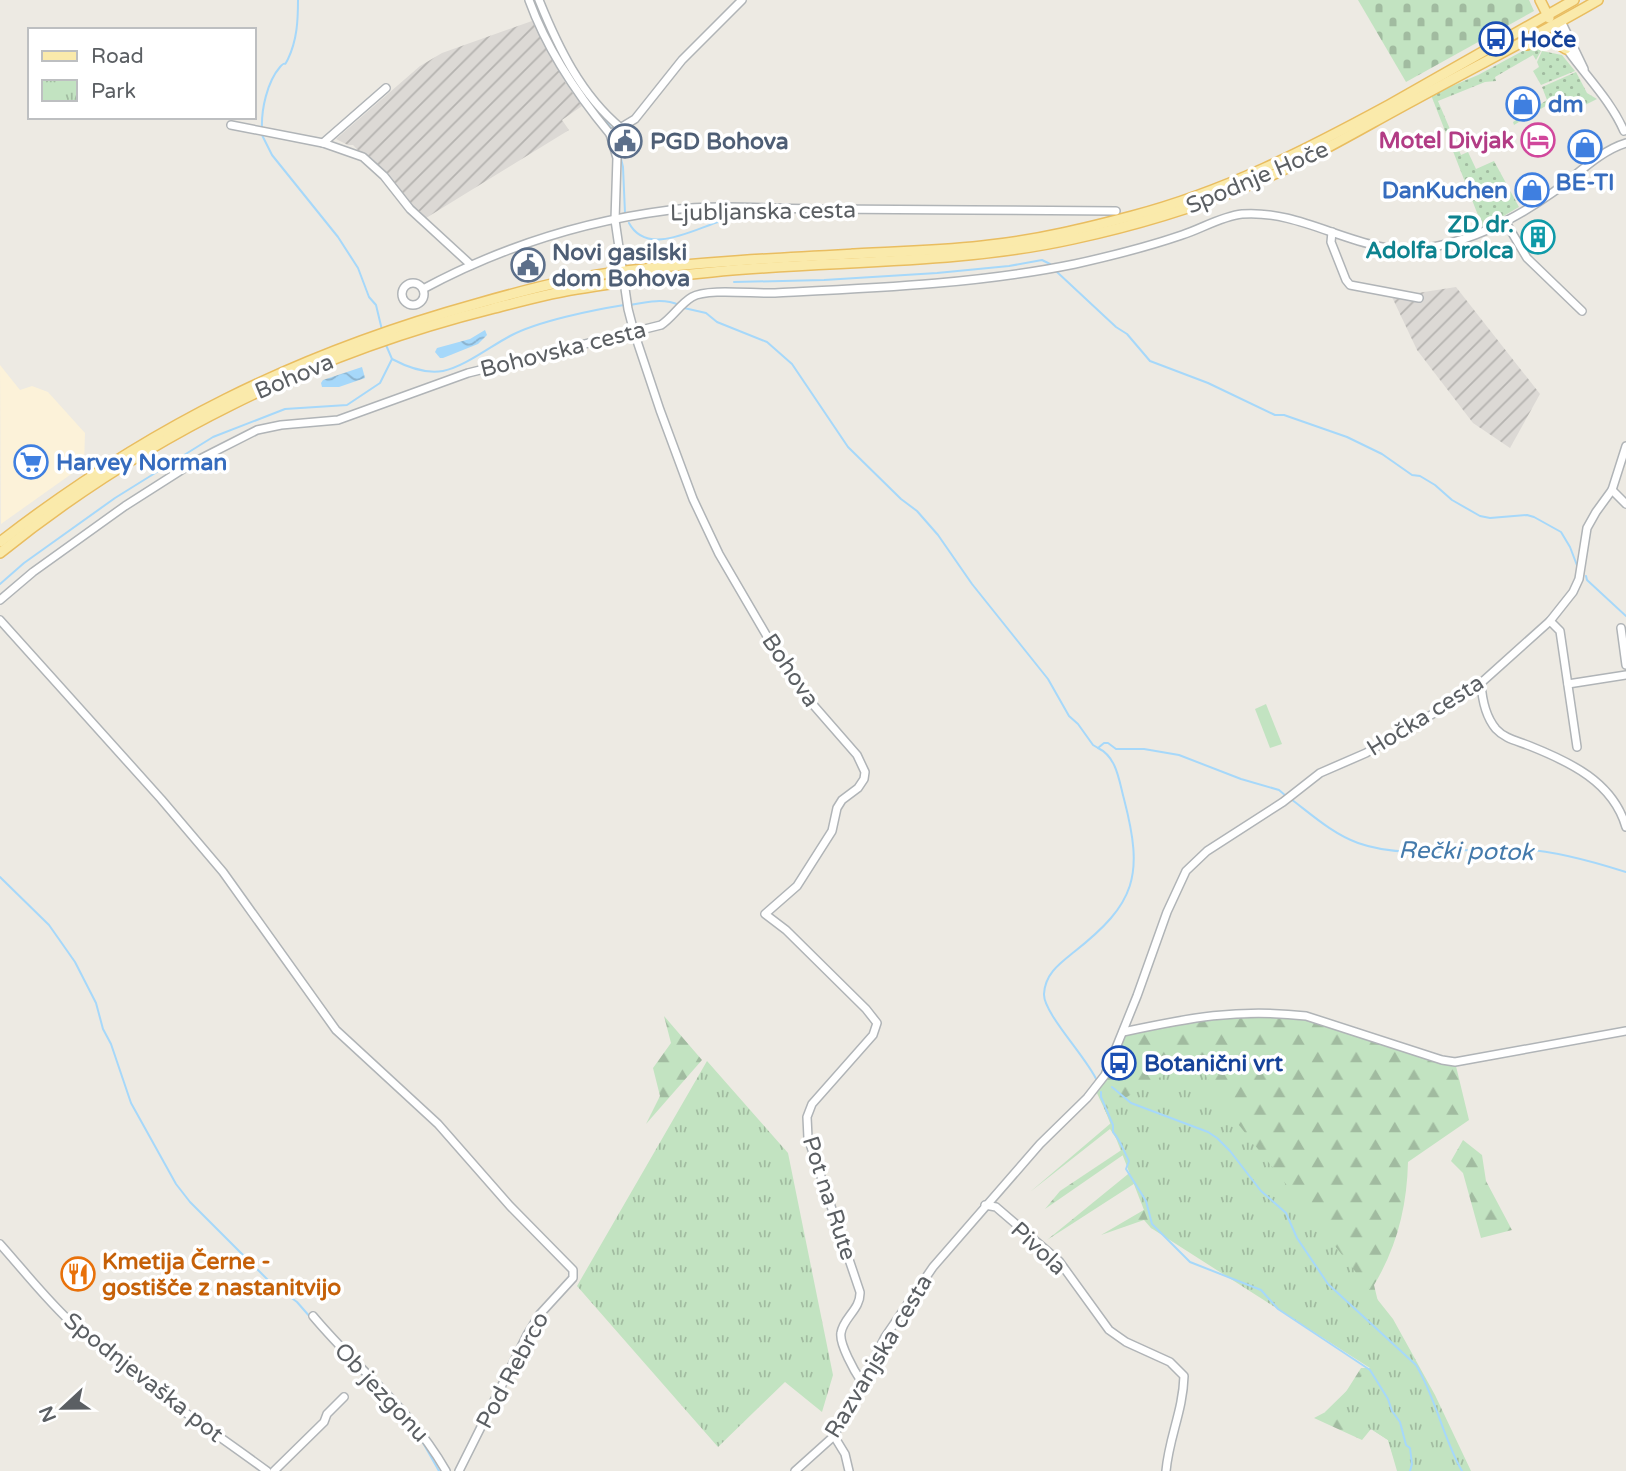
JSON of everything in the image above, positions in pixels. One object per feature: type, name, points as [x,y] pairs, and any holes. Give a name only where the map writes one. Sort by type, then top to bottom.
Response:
[{"type":"main road","points":[[1539,0],[1557,24]]},
{"type":"main road","points":[[1549,0],[1551,13]]},
{"type":"main road","name":"Spodnje Hoče","points":[[884,256],[991,245],[1069,231],[1178,203],[1245,178],[1310,148],[1574,0]]},
{"type":"main road","name":"Spodnje Hoče","points":[[884,256],[992,254],[1071,240],[1181,211],[1248,186],[1314,155],[1598,0]]},
{"type":"main road","points":[[1503,53],[1542,40],[1566,49]]},
{"type":"main road","name":"Bohova","points":[[0,542],[90,476],[200,411],[282,371],[390,333],[534,288],[623,271],[714,262],[884,256]]},
{"type":"main road","name":"Bohova","points":[[390,333],[582,288],[715,271],[884,256]]},
{"type":"main road","name":"Bohova","points":[[0,553],[94,484],[173,436],[285,379],[376,338]]},
{"type":"street","name":"Bohova","points":[[529,0],[543,34],[568,80],[614,131],[617,158],[615,220],[628,309],[682,473],[719,554],[784,665],[809,700],[863,764],[864,779],[837,808]]},
{"type":"street","points":[[539,0],[551,29],[579,80],[614,131],[635,119],[682,60],[742,0]]},
{"type":"street","points":[[1557,24],[1566,49],[1609,105],[1625,135]]},
{"type":"street","points":[[1557,24],[1587,76]]},
{"type":"street","points":[[323,143],[386,88]]},
{"type":"street","points":[[1609,105],[1626,121]]},
{"type":"street","points":[[231,125],[323,143],[354,153],[372,164],[410,209],[471,265]]},
{"type":"street","name":"Bohovska cesta","points":[[0,600],[33,572],[125,506],[194,462],[257,429],[338,420],[468,373],[661,325],[670,320],[688,299],[708,291],[763,294],[993,277],[1075,264],[1157,244],[1243,214],[1293,220],[1377,247],[1409,250],[1458,241],[1505,221],[1551,194],[1614,148],[1625,135]]},
{"type":"street","name":"Ljubljanska cesta","points":[[423,289],[471,265],[584,226],[672,210],[745,208],[1116,211]]},
{"type":"street","points":[[1505,221],[1527,258],[1582,311]]},
{"type":"street","points":[[1332,232],[1331,242],[1350,285],[1419,298]]},
{"type":"street","name":"Hočka cesta","points":[[1123,1032],[1175,890],[1186,872],[1207,851],[1292,796],[1320,773],[1366,753],[1414,727],[1481,683],[1550,621],[1576,586],[1582,568],[1586,529],[1612,490],[1626,446]]},
{"type":"street","points":[[1612,490],[1626,504]]},
{"type":"street","name":"Pod Rebrco","points":[[0,620],[162,799],[223,872],[336,1030],[438,1124],[510,1206],[570,1267],[573,1278],[540,1314],[527,1335],[459,1471]]},
{"type":"street","points":[[1550,621],[1560,631],[1577,747]]},
{"type":"street","points":[[1621,628],[1626,665]]},
{"type":"street","points":[[1568,684],[1626,675]]},
{"type":"street","points":[[1481,683],[1485,708],[1497,729],[1508,738],[1556,756],[1597,782],[1618,807],[1626,827]]},
{"type":"street","name":"Pot na Rute","points":[[837,808],[832,831],[797,886],[765,914],[786,930],[877,1023],[877,1028],[865,1044],[812,1104],[807,1117],[808,1138],[860,1292],[860,1301],[841,1334],[841,1341],[861,1381]]},
{"type":"street","points":[[985,1205],[1100,1083],[1123,1032],[1205,1015],[1241,1012],[1290,1014],[1306,1016],[1430,1057],[1455,1062],[1626,1031]]},
{"type":"street","name":"Razvanjska cesta","points":[[795,1471],[834,1436],[886,1337],[933,1267],[985,1205]]},
{"type":"street","name":"Pivola","points":[[985,1205],[996,1207],[1059,1261],[1109,1330],[1126,1342],[1170,1362],[1184,1376],[1183,1400],[1167,1456],[1166,1471]]},
{"type":"street","name":"Spodnjevaška pot","points":[[0,1244],[47,1299],[92,1341],[267,1471]]},
{"type":"street","name":"Ob jezgonu","points":[[313,1316],[336,1343],[409,1416],[434,1449],[446,1471]]},
{"type":"street","points":[[274,1471],[324,1422],[327,1414],[344,1398]]},
{"type":"street","points":[[834,1436],[845,1454],[849,1471]]},
{"type":"shaded area","points":[[532,21],[565,82],[582,106],[562,120],[569,130],[426,218],[411,206],[353,145],[336,139],[420,66],[442,53]]},
{"type":"shaded area","points":[[1456,287],[1540,394],[1510,448],[1473,423],[1417,350],[1392,297]]},
{"type":"shaded area","points":[[0,365],[20,390],[32,386],[48,392],[85,433],[84,465],[1,524]]},
{"type":"green space","points":[[1358,0],[1529,0],[1534,11],[1406,82]]},
{"type":"green space","points":[[1534,45],[1541,51],[1536,60],[1533,55],[1495,77],[1496,81],[1485,82],[1438,101],[1461,155],[1468,152],[1476,169],[1494,161],[1519,207],[1483,228],[1431,95],[1478,75]]},
{"type":"green space","points":[[1542,51],[1562,55],[1575,71],[1541,85],[1533,71],[1539,67],[1537,62]]},
{"type":"green space","points":[[1576,72],[1587,93],[1597,99],[1565,115],[1562,111],[1557,114],[1549,104],[1514,125],[1513,122],[1547,100],[1542,87]]},
{"type":"green space","points":[[1266,704],[1282,744],[1270,748],[1255,709]]},
{"type":"green space","points":[[1290,1014],[1455,1062],[1469,1120],[1408,1162],[1406,1194],[1395,1241],[1374,1285],[1380,1310],[1151,1228],[1144,1220],[1101,1235],[1154,1204],[1140,1180],[1047,1240],[1133,1170],[1139,1144],[1045,1209],[1060,1191],[1123,1149],[1110,1129],[1030,1192],[1111,1123],[1095,1089],[1123,1032],[1175,1020]]},
{"type":"green space","points":[[664,1016],[702,1060],[646,1124],[660,1096],[653,1068],[671,1043]]},
{"type":"green space","points":[[1194,1057],[1231,1115],[1393,1319],[1435,1395],[1471,1471],[1398,1471],[1388,1440],[1371,1429],[1325,1412],[1370,1368],[1151,1228],[1105,1110]]},
{"type":"green space","points":[[707,1061],[788,1153],[833,1375],[822,1412],[785,1382],[718,1447],[577,1286]]},
{"type":"green space","points":[[1463,1140],[1482,1155],[1486,1181],[1512,1230],[1481,1238],[1463,1173],[1451,1161]]},
{"type":"green space","points":[[1361,1368],[1370,1368],[1421,1471],[1397,1471],[1388,1440],[1371,1429],[1362,1440],[1314,1418],[1337,1406]]},
{"type":"water","points":[[485,330],[487,335],[478,344],[443,358],[435,352],[437,348],[470,339]]},
{"type":"water","points":[[362,367],[365,378],[339,387],[322,387],[323,380]]},
{"type":"waterway","points":[[262,130],[268,88],[275,73],[287,62],[293,45],[298,0]]},
{"type":"waterway","points":[[535,0],[564,61]]},
{"type":"waterway","points":[[590,101],[612,129]]},
{"type":"waterway","points":[[615,134],[623,167],[625,213]]},
{"type":"waterway","points":[[262,135],[272,155],[338,237],[358,268],[369,297],[376,305],[382,330]]},
{"type":"waterway","points":[[629,223],[637,233],[647,238],[659,239],[672,238],[721,221]]},
{"type":"waterway","points":[[734,282],[937,273],[1042,260],[1050,264]]},
{"type":"waterway","points":[[1057,272],[1127,334],[1150,361],[1208,383],[1275,415],[1284,415],[1347,437],[1382,454],[1412,475],[1420,476],[1452,500],[1480,516],[1534,517],[1561,532],[1578,568]]},
{"type":"waterway","points":[[630,305],[661,301],[679,305]]},
{"type":"waterway","points":[[392,359],[417,369],[443,371],[535,326],[624,305]]},
{"type":"waterway","points":[[684,308],[706,313],[717,322],[767,342],[792,364],[848,447],[917,511],[938,535],[972,584],[1048,679],[1069,716],[1093,745],[1098,748],[1108,743],[1116,749],[1144,749],[1179,755],[1241,779],[1279,790],[1286,796]]},
{"type":"waterway","points":[[0,584],[24,563],[115,498],[213,437],[285,409],[347,405],[380,383],[392,359],[386,345]]},
{"type":"waterway","points":[[1586,576],[1587,580],[1626,616]]},
{"type":"waterway","points":[[1097,1081],[1051,1013],[1044,994],[1047,981],[1054,970],[1111,918],[1130,886],[1133,868],[1130,826],[1116,770],[1109,757],[1098,748]]},
{"type":"waterway","name":"Rečki potok","points":[[1291,799],[1340,835],[1377,848],[1418,852],[1535,850],[1626,872]]},
{"type":"waterway","points":[[0,877],[49,925],[75,962],[96,1003],[131,1103],[176,1184],[190,1202],[269,1281],[297,1302],[311,1318]]},
{"type":"waterway","points":[[1112,1087],[1131,1103],[1208,1132],[1230,1151],[1261,1191],[1286,1213],[1297,1238],[1328,1284],[1416,1365],[1462,1471]]},
{"type":"waterway","points":[[1101,1092],[1113,1132],[1129,1161],[1126,1169],[1146,1201],[1152,1224],[1190,1262],[1261,1290],[1278,1309],[1370,1370],[1400,1422],[1406,1445],[1410,1448],[1410,1471]]},
{"type":"waterway","points":[[319,1328],[397,1410]]},
{"type":"waterway","points":[[422,1441],[439,1471]]},
{"type":"place","name":"Hoče","points":[[1496,39]]},
{"type":"place","name":"dm","points":[[1523,104]]},
{"type":"place","name":"Motel Divjak","points":[[1538,140]]},
{"type":"place","name":"PGD Bohova","points":[[625,141]]},
{"type":"place","name":"BE-TI","points":[[1585,147]]},
{"type":"place","name":"DanKuchen","points":[[1532,190]]},
{"type":"place","name":"ZD dr. Adolfa Drolca","points":[[1538,237]]},
{"type":"place","name":"Novi gasilski dom Bohova","points":[[528,265]]},
{"type":"place","name":"Harvey Norman","points":[[31,462]]},
{"type":"place","name":"Botanični vrt","points":[[1119,1063]]},
{"type":"place","name":"Kmetija Černe - gostišče z nastanitvijo","points":[[78,1274]]}]
